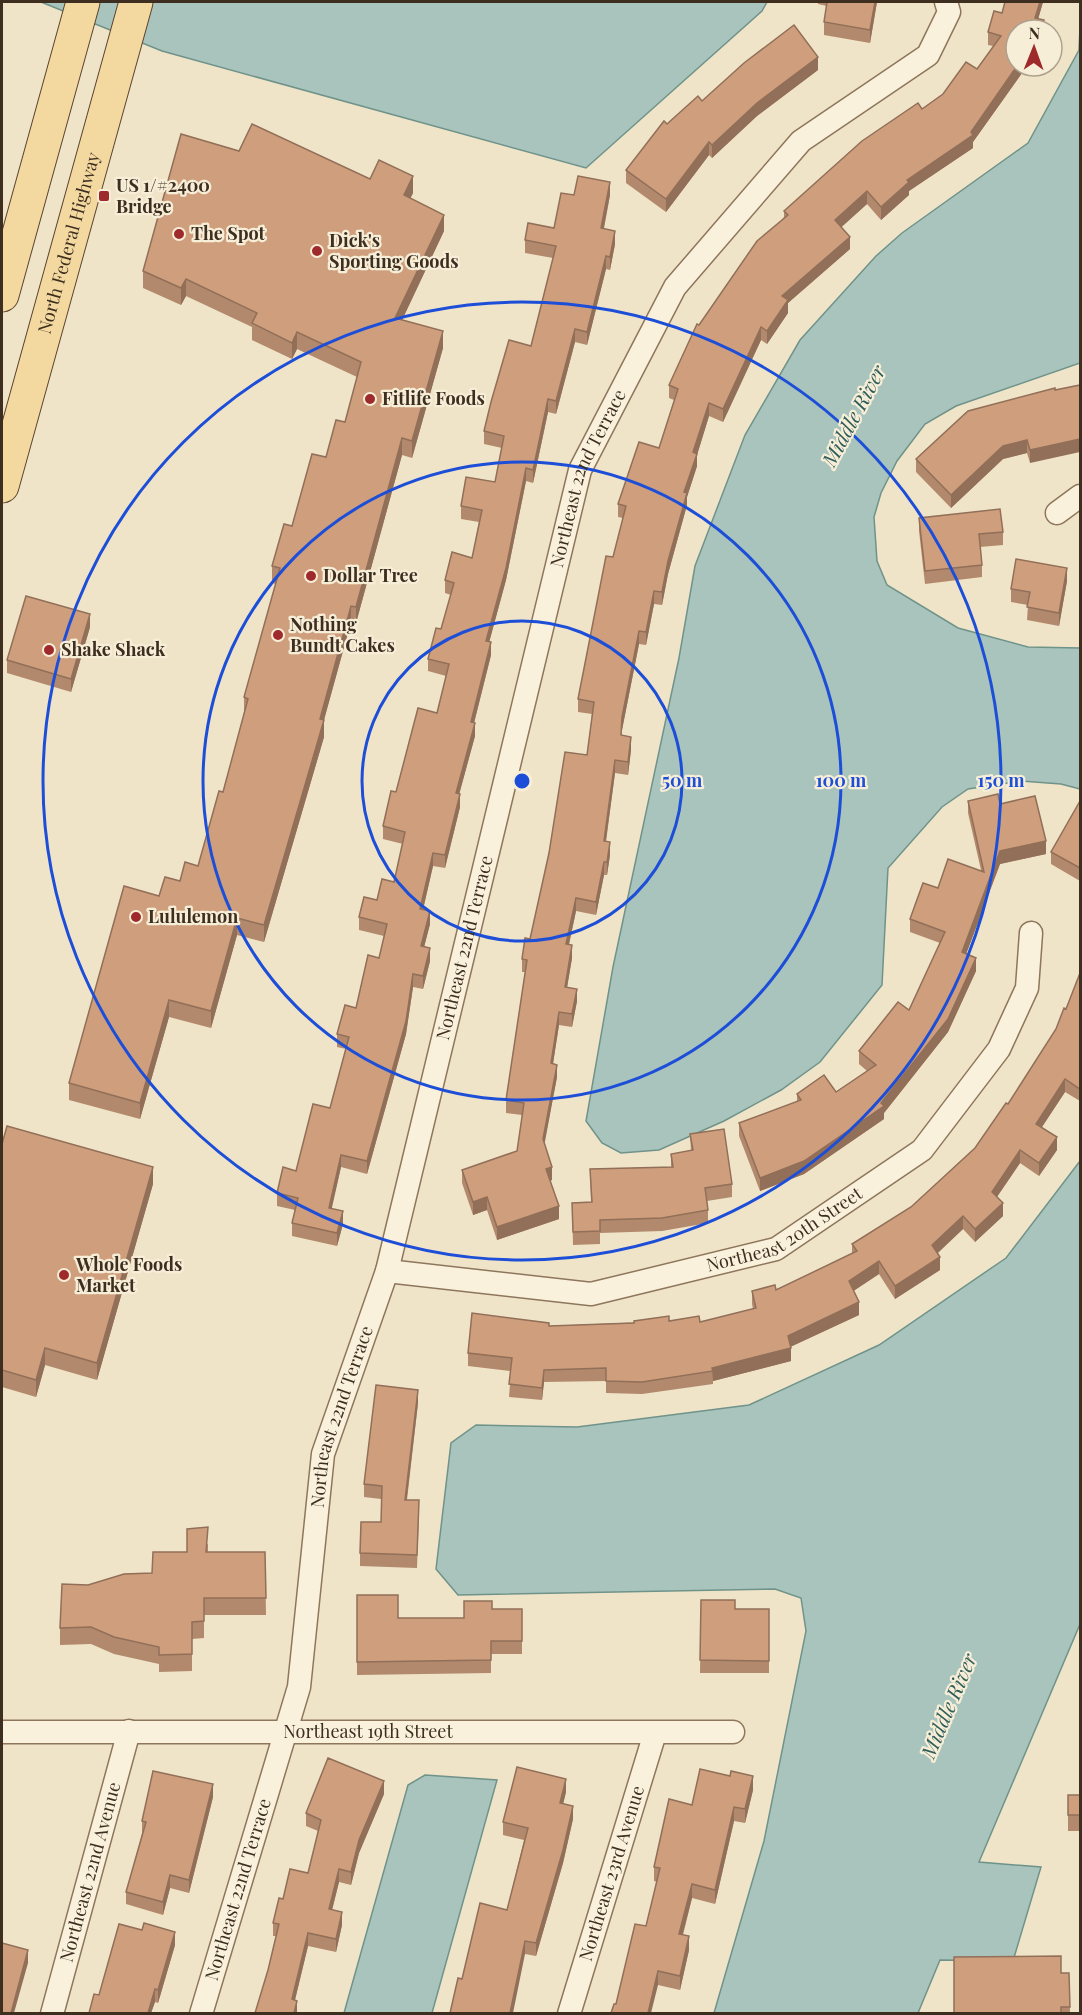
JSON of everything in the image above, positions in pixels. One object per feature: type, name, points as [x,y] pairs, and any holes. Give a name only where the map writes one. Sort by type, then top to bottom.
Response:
[{"type":"main road","name":"North Federal Highway","points":[[2,486],[136,2]]},
{"type":"main road","points":[[2,295],[80,12]]},
{"type":"main road","points":[[40,157],[58,174],[66,197],[68,243]]},
{"type":"street","name":"Northeast 22nd Terrace","points":[[201,2013],[299,1686],[323,1454],[387,1272],[580,470],[675,287],[801,141],[928,55],[949,12],[946,2]]},
{"type":"street","points":[[1057,513],[1080,496]]},
{"type":"street","name":"Northeast 20th Street","points":[[387,1272],[591,1294],[777,1249],[922,1150],[999,1049],[1027,988],[1031,933]]},
{"type":"street","name":"Northeast 19th Street","points":[[2,1732],[286,1730],[733,1732]]},
{"type":"street","name":"Northeast 22nd Avenue","points":[[52,2013],[129,1731]]},
{"type":"street","name":"Northeast 23rd Avenue","points":[[568,2013],[655,1733]]},
{"type":"water","points":[[41,2],[767,2],[762,11],[586,168],[162,51]]},
{"type":"water","name":"Middle River","points":[[1080,27],[1080,363],[956,406],[925,424],[897,461],[881,493],[874,517],[877,561],[887,585],[958,628],[1028,647],[1080,648],[1080,789],[1061,784],[1021,781],[968,789],[942,807],[888,868],[882,985],[820,1062],[781,1090],[724,1121],[659,1150],[621,1153],[602,1143],[586,1121],[613,967],[679,658],[695,566],[745,435],[800,340],[876,256],[902,233],[1028,143],[1079,50]]},
{"type":"water","name":"Middle River","points":[[1080,1161],[1080,1624],[979,1862],[1041,1867],[1013,1961],[940,1960],[918,2013],[714,2013],[764,1841],[806,1631],[801,1598],[775,1589],[458,1595],[436,1569],[451,1443],[476,1425],[577,1427],[749,1405],[879,1345],[1006,1258]]},
{"type":"water","points":[[425,1775],[497,1780],[432,2013],[344,2013],[408,1785]]},
{"type":"building","points":[[827,2],[875,2],[870,30],[824,22]]},
{"type":"building","points":[[1005,2],[1040,2],[1035,18],[1004,18],[1004,78],[1009,78],[971,132],[973,135],[907,180],[909,182],[881,207],[867,191],[835,220],[850,237],[782,296],[788,300],[767,331],[761,327],[723,409],[709,403],[693,452],[697,454],[684,492],[687,493],[662,592],[654,591],[646,632],[639,631],[622,717],[621,735],[631,737],[628,762],[615,760],[604,841],[610,842],[607,862],[604,862],[596,902],[576,898],[566,944],[572,945],[565,987],[577,989],[572,1014],[559,1012],[551,1063],[557,1065],[543,1139],[552,1167],[546,1169],[559,1206],[497,1227],[487,1197],[473,1202],[462,1170],[517,1151],[524,1103],[506,1100],[527,960],[522,959],[525,938],[530,939],[549,853],[565,752],[587,755],[594,702],[578,699],[606,556],[613,557],[626,506],[618,504],[639,442],[659,448],[678,389],[669,385],[697,324],[699,325],[757,241],[788,215],[784,211],[862,141],[918,103],[922,109],[943,94],[966,62],[977,69],[1001,36],[988,32],[994,11],[1002,13]]},
{"type":"building","points":[[794,25],[818,57],[757,103],[712,145],[709,142],[666,199],[626,170],[664,121],[667,124],[698,96],[702,101],[744,63]]},
{"type":"building","points":[[252,124],[370,179],[379,160],[413,176],[404,195],[444,215],[395,318],[443,331],[412,441],[402,438],[356,607],[351,606],[320,719],[324,720],[264,925],[237,918],[211,1011],[169,1000],[140,1103],[69,1083],[124,886],[159,896],[165,877],[180,881],[185,862],[198,866],[219,791],[223,792],[248,699],[244,697],[280,568],[272,566],[284,524],[292,526],[312,454],[326,457],[336,420],[345,422],[361,362],[297,332],[292,343],[252,323],[257,313],[186,279],[181,288],[143,271],[181,134],[239,151]]},
{"type":"building","points":[[578,176],[610,182],[601,228],[615,231],[610,257],[606,256],[587,332],[575,329],[556,401],[548,399],[533,470],[526,468],[506,568],[486,641],[491,642],[471,722],[475,723],[456,793],[460,794],[445,855],[433,853],[420,909],[430,911],[421,946],[430,948],[423,976],[413,974],[406,1021],[367,1161],[341,1155],[329,1208],[343,1211],[337,1233],[292,1223],[298,1198],[277,1193],[283,1167],[296,1171],[313,1104],[330,1108],[349,1037],[337,1034],[345,1005],[356,1008],[368,955],[379,958],[387,924],[359,917],[364,897],[377,900],[382,879],[394,882],[405,832],[383,826],[391,791],[396,792],[418,708],[437,713],[449,664],[428,659],[436,628],[441,629],[454,583],[445,580],[452,552],[472,558],[482,510],[461,506],[466,477],[495,482],[504,436],[484,431],[491,402],[509,340],[531,346],[556,246],[525,240],[528,223],[554,228],[561,193],[574,195]]},
{"type":"building","points":[[1080,385],[1080,439],[1030,450],[1027,440],[1003,446],[951,495],[916,459],[968,411],[1055,388],[1055,390]]},
{"type":"building","points":[[1000,509],[1003,532],[979,534],[982,565],[925,571],[919,518]]},
{"type":"building","points":[[1016,559],[1067,568],[1059,613],[1027,607],[1030,592],[1011,589]]},
{"type":"building","name":"Shake Shack","points":[[26,596],[90,614],[71,679],[7,660]]},
{"type":"building","points":[[998,794],[1000,804],[1035,796],[1046,841],[1000,851],[962,952],[976,958],[948,1019],[881,1103],[884,1106],[804,1161],[760,1178],[739,1123],[801,1100],[797,1094],[824,1075],[836,1092],[876,1065],[859,1051],[898,1002],[909,1010],[945,932],[910,919],[923,883],[938,888],[948,859],[984,872],[968,801]]},
{"type":"building","points":[[1080,801],[1080,868],[1051,852]]},
{"type":"building","points":[[1080,973],[1080,1089],[1065,1079],[1036,1124],[1057,1137],[1039,1163],[1020,1150],[992,1192],[1003,1203],[975,1229],[963,1216],[932,1245],[940,1257],[895,1286],[879,1261],[849,1281],[859,1302],[788,1336],[791,1348],[712,1368],[713,1371],[642,1382],[606,1381],[606,1368],[544,1370],[542,1388],[509,1384],[512,1358],[468,1353],[472,1313],[549,1323],[549,1326],[634,1323],[634,1321],[669,1316],[669,1321],[699,1316],[700,1322],[756,1308],[752,1291],[775,1285],[776,1290],[857,1251],[852,1244],[911,1207],[975,1148],[1006,1103],[1008,1104],[1056,1029]]},
{"type":"building","name":"Whole Foods Market","points":[[7,1126],[153,1167],[97,1363],[45,1348],[36,1380],[2,1370],[2,1144]]},
{"type":"building","points":[[724,1129],[732,1184],[705,1188],[708,1210],[662,1218],[600,1220],[600,1231],[573,1232],[572,1203],[592,1202],[590,1169],[673,1167],[671,1154],[693,1150],[690,1134]]},
{"type":"building","points":[[376,1385],[418,1390],[405,1500],[419,1500],[417,1555],[360,1553],[361,1522],[381,1522],[382,1486],[364,1484]]},
{"type":"building","points":[[208,1527],[206,1552],[265,1552],[266,1598],[204,1598],[204,1621],[192,1622],[192,1654],[159,1655],[159,1647],[114,1637],[91,1627],[60,1628],[62,1584],[88,1585],[124,1574],[152,1573],[153,1552],[187,1552],[187,1529]]},
{"type":"building","points":[[357,1595],[398,1595],[398,1618],[464,1618],[464,1601],[492,1601],[492,1609],[522,1609],[522,1641],[491,1641],[491,1660],[357,1662]]},
{"type":"building","points":[[701,1600],[735,1600],[735,1609],[769,1609],[769,1661],[700,1660]]},
{"type":"building","points":[[328,1758],[384,1781],[359,1840],[351,1872],[339,1869],[329,1909],[342,1912],[336,1939],[308,1933],[292,1999],[297,2001],[294,2013],[255,2013],[279,1924],[273,1923],[279,1898],[283,1899],[290,1869],[308,1873],[321,1820],[306,1813]]},
{"type":"building","points":[[517,1767],[566,1779],[560,1803],[573,1806],[563,1850],[536,1943],[525,1941],[510,2013],[450,2013],[458,1978],[462,1979],[480,1903],[507,1910],[528,1828],[503,1822]]},
{"type":"building","points":[[700,1769],[730,1776],[731,1771],[753,1776],[745,1809],[734,1807],[715,1890],[692,1884],[679,1934],[689,1936],[680,1976],[658,1971],[648,2013],[611,2013],[616,2004],[635,1924],[646,1926],[660,1868],[654,1867],[669,1799],[692,1805]]},
{"type":"building","points":[[153,1771],[213,1784],[189,1880],[170,1875],[163,1902],[126,1892],[146,1822],[142,1821]]},
{"type":"building","points":[[1068,1795],[1080,1795],[1080,1815],[1068,1815]]},
{"type":"building","points":[[144,1923],[175,1932],[158,1990],[155,1989],[148,2013],[89,2013],[94,1994],[99,1995],[119,1924],[142,1930]]},
{"type":"building","points":[[2,1943],[28,1950],[11,2013],[2,2013]]},
{"type":"building","points":[[1061,1956],[1061,1973],[1069,1973],[1070,2007],[1061,2007],[1061,2013],[954,2013],[954,1957]]},
{"type":"place","name":"US 1/#2400 Bridge","points":[[104,196]]},
{"type":"place","name":"The Spot","points":[[179,234]]},
{"type":"place","name":"Dick's Sporting Goods","points":[[317,251]]},
{"type":"place","name":"Fitlife Foods","points":[[370,399]]},
{"type":"place","name":"Dollar Tree","points":[[311,576]]},
{"type":"place","name":"Nothing Bundt Cakes","points":[[278,635]]},
{"type":"place","name":"Shake Shack","points":[[49,650]]},
{"type":"place","name":"Lululemon","points":[[136,917]]},
{"type":"place","name":"Whole Foods Market","points":[[64,1275]]}]
